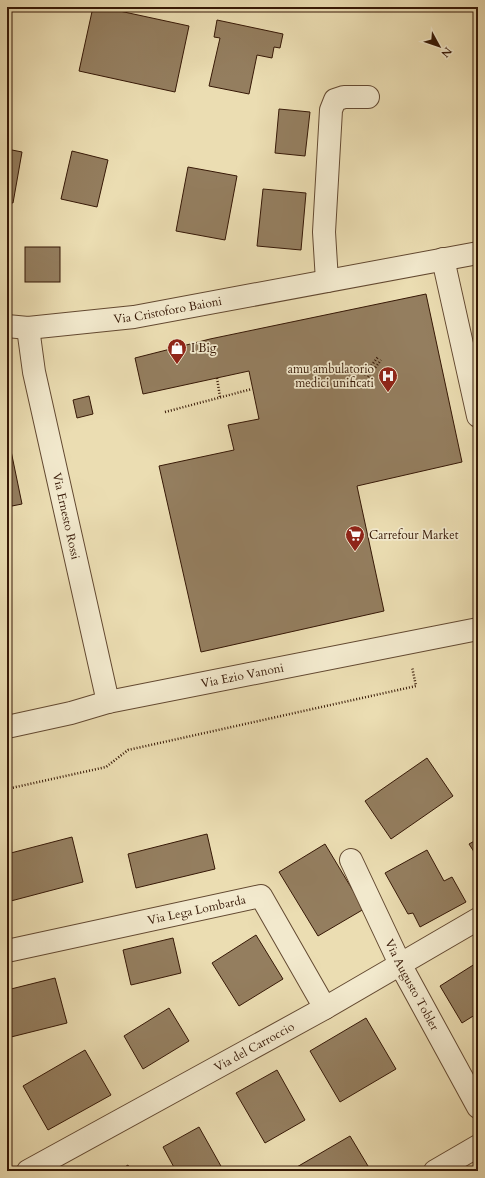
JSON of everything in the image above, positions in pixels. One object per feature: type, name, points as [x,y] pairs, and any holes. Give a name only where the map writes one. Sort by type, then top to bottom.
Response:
[{"type":"street","points":[[327,281],[324,232],[331,110],[335,100],[344,97],[368,97]]},
{"type":"street","name":"Via Cristoforo Baioni","points":[[7,326],[28,328],[134,317],[478,253]]},
{"type":"street","points":[[443,259],[478,416]]},
{"type":"street","name":"Via Ernesto Rossi","points":[[28,328],[34,372],[108,702]]},
{"type":"street","name":"Via Ezio Vanoni","points":[[7,727],[71,713],[108,702],[478,629]]},
{"type":"street","name":"Via Augusto Tobler","points":[[351,860],[400,964],[478,1107]]},
{"type":"street","name":"Via Lega Lombarda","points":[[7,951],[261,896],[325,1008]]},
{"type":"street","name":"Via del Carroccio","points":[[28,1171],[325,1008],[478,919]]},
{"type":"street","points":[[435,1171],[478,1146]]},
{"type":"path","points":[[364,375],[378,356]]},
{"type":"path","points":[[368,378],[381,360]]},
{"type":"path","points":[[216,378],[220,397]]},
{"type":"path","points":[[165,412],[252,389]]},
{"type":"path","points":[[7,789],[106,767],[128,750],[416,686],[406,643]]},
{"type":"building","points":[[93,7],[101,7],[189,26],[175,92],[79,71]]},
{"type":"building","points":[[217,20],[283,34],[280,48],[274,47],[272,58],[257,55],[249,94],[209,86],[220,38],[214,37]]},
{"type":"building","points":[[279,109],[310,112],[305,156],[275,153]]},
{"type":"building","points":[[7,149],[22,152],[13,203],[7,202]]},
{"type":"building","points":[[72,151],[108,160],[97,207],[61,199]]},
{"type":"building","points":[[188,167],[237,176],[225,240],[176,231]]},
{"type":"building","points":[[263,189],[306,193],[301,250],[257,246]]},
{"type":"building","points":[[25,247],[60,247],[60,282],[25,282]]},
{"type":"building","points":[[426,294],[462,462],[357,486],[384,611],[201,652],[159,466],[234,450],[228,425],[259,419],[249,371],[143,394],[135,358],[210,339]]},
{"type":"building","points":[[89,396],[93,414],[77,418],[73,400]]},
{"type":"building","points":[[10,446],[22,504],[7,507],[7,447]]},
{"type":"building","points":[[427,758],[453,796],[391,839],[365,801]]},
{"type":"building","points":[[207,834],[215,869],[136,888],[128,854]]},
{"type":"building","points":[[72,837],[83,882],[7,902],[7,854]]},
{"type":"building","points":[[478,839],[478,858],[469,844]]},
{"type":"building","points":[[325,844],[364,909],[318,936],[279,872]]},
{"type":"building","points":[[427,850],[444,881],[452,877],[466,902],[420,927],[413,913],[408,914],[385,873]]},
{"type":"building","points":[[256,935],[283,979],[239,1006],[212,963]]},
{"type":"building","points":[[173,938],[181,973],[131,985],[123,950]]},
{"type":"building","points":[[478,962],[478,1013],[462,1023],[440,986]]},
{"type":"building","points":[[55,978],[67,1023],[7,1038],[7,990]]},
{"type":"building","points":[[169,1008],[189,1041],[143,1069],[124,1036]]},
{"type":"building","points":[[366,1018],[396,1069],[340,1102],[310,1051]]},
{"type":"building","points":[[85,1050],[111,1095],[48,1130],[23,1086]]},
{"type":"building","points":[[277,1070],[305,1120],[265,1143],[236,1093]]},
{"type":"building","points":[[199,1127],[222,1168],[216,1171],[176,1171],[163,1147]]},
{"type":"building","points":[[350,1136],[371,1171],[290,1171]]},
{"type":"building","points":[[128,1165],[131,1171],[118,1171]]},
{"type":"place","name":"I Big","points":[[177,365]]},
{"type":"place","name":"amu ambulatorio medici unificati","points":[[388,393]]},
{"type":"place","name":"Carrefour Market","points":[[355,552]]}]
